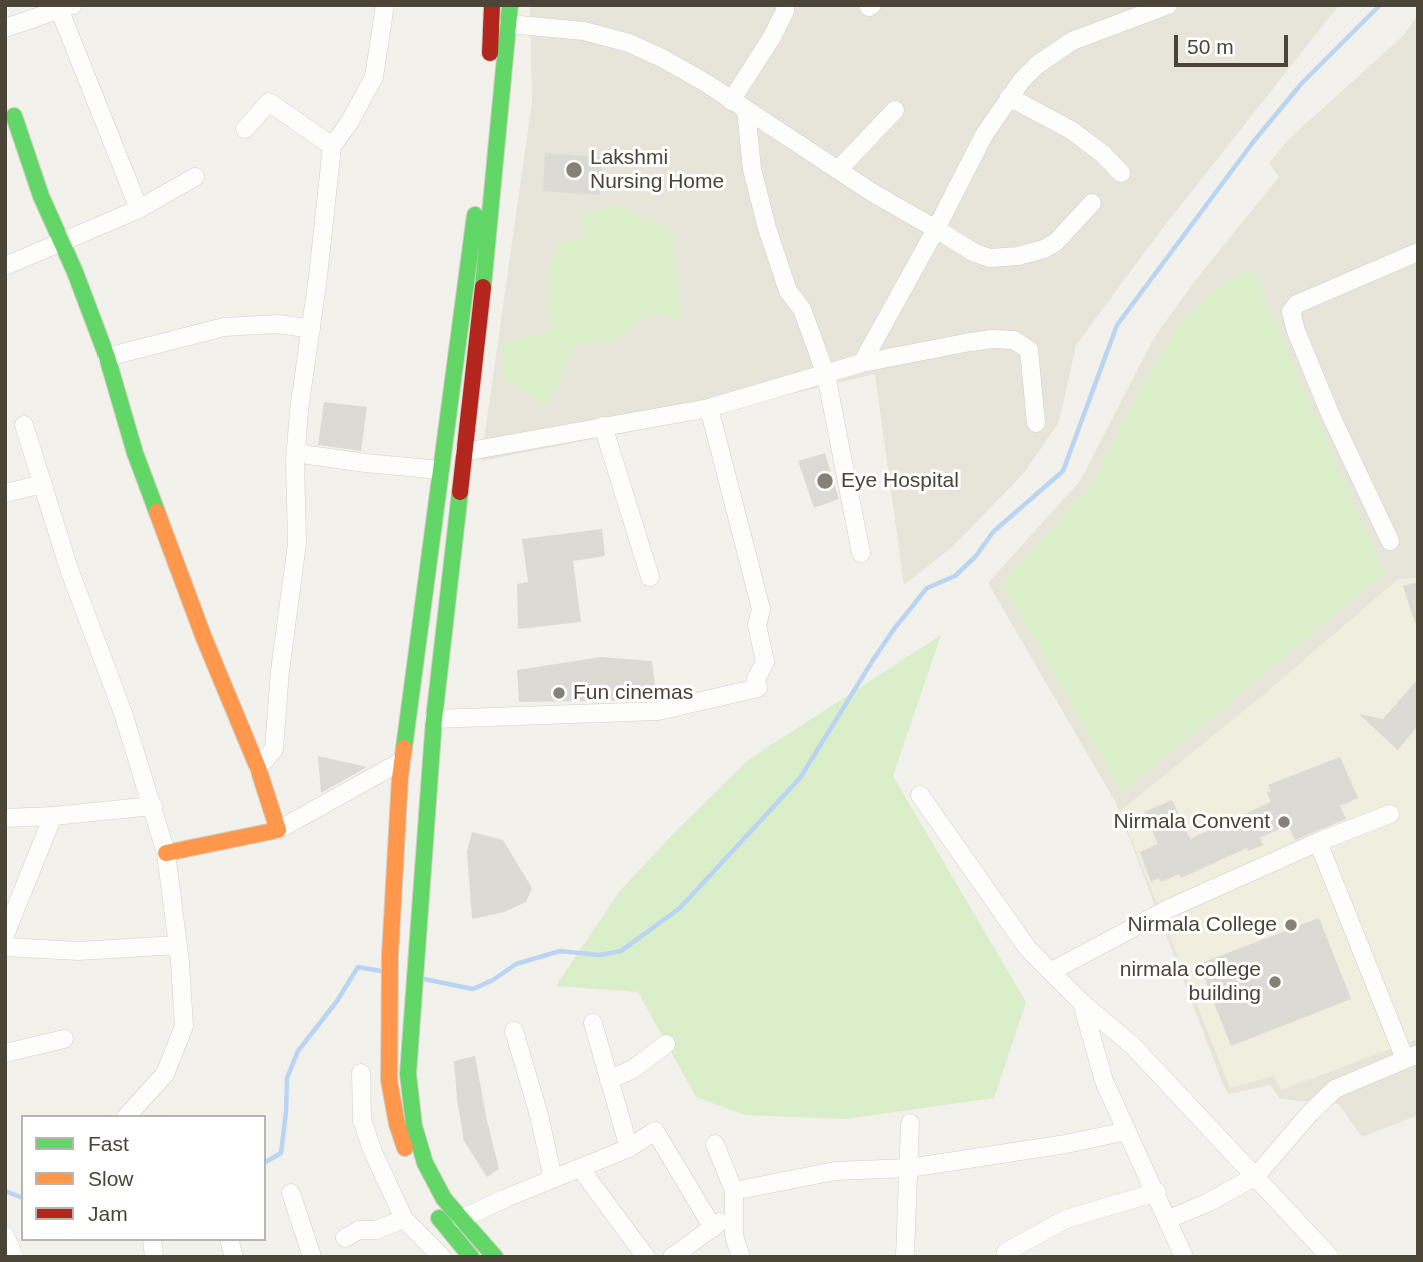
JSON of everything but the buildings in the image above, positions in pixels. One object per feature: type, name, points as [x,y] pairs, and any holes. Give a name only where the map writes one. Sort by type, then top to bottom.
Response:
[{"type":"main road","points":[[471,1257],[433,1211],[414,1176],[397,1124],[389,1080],[390,955],[402,761],[479,192],[492,5]]},
{"type":"main road","points":[[495,1257],[444,1199],[431,1175],[414,1126],[408,1074],[434,719],[493,198],[510,5]]},
{"type":"main road","points":[[14,116],[41,196],[75,272],[107,356],[135,453],[204,638],[258,768],[278,830],[166,853]]},
{"type":"main road","points":[[394,904],[421,902]]},
{"type":"street","points":[[258,768],[274,749],[280,671],[297,543],[296,452],[299,410],[332,146],[349,123],[374,77],[385,5]]},
{"type":"street","points":[[785,5],[785,11],[739,105],[767,228],[788,291],[802,309],[826,374],[861,553]]},
{"type":"street","points":[[862,363],[984,135],[1009,97],[1037,65],[1072,41],[1168,5]]},
{"type":"street","points":[[5,28],[66,8],[139,209]]},
{"type":"street","points":[[508,24],[584,31],[628,43],[706,83],[873,193],[975,253],[990,258],[1018,256],[1044,249],[1056,242],[1092,203]]},
{"type":"street","points":[[1009,97],[1071,130],[1121,173]]},
{"type":"street","points":[[245,129],[269,102],[332,146]]},
{"type":"street","points":[[838,170],[895,110]]},
{"type":"street","points":[[5,266],[139,209],[195,177]]},
{"type":"street","points":[[1390,541],[1331,416],[1296,331],[1291,312],[1297,304],[1418,252]]},
{"type":"street","points":[[107,356],[223,327],[279,324],[311,329]]},
{"type":"street","points":[[464,452],[709,408],[862,363],[970,342],[1014,340],[1029,350],[1036,423]]},
{"type":"street","points":[[434,719],[659,711],[758,688],[756,679],[765,662],[757,625],[761,609],[709,408]]},
{"type":"street","points":[[24,425],[69,569],[118,700],[166,853],[178,945],[184,1026],[165,1074],[128,1115]]},
{"type":"street","points":[[603,426],[650,578]]},
{"type":"street","points":[[296,452],[308,456],[440,470]]},
{"type":"street","points":[[5,493],[43,484]]},
{"type":"street","points":[[278,830],[402,761]]},
{"type":"street","points":[[920,795],[1028,949],[1082,1003],[1133,1046],[1330,1257]]},
{"type":"street","points":[[5,818],[153,806]]},
{"type":"street","points":[[1052,971],[1170,908],[1318,842],[1390,814]]},
{"type":"street","points":[[5,936],[52,816]]},
{"type":"street","points":[[1169,1219],[1207,1203],[1256,1176],[1310,1113],[1335,1089],[1412,1056],[1318,842]]},
{"type":"street","points":[[5,947],[78,951],[178,945]]},
{"type":"street","points":[[1082,1003],[1104,1081],[1157,1192],[1184,1257]]},
{"type":"street","points":[[593,1023],[629,1148]]},
{"type":"street","points":[[514,1031],[539,1115],[553,1179]]},
{"type":"street","points":[[5,1053],[64,1039]]},
{"type":"street","points":[[609,1080],[634,1069],[666,1044]]},
{"type":"street","points":[[361,1073],[362,1121],[373,1152],[404,1219],[442,1257]]},
{"type":"street","points":[[905,1257],[910,1123]]},
{"type":"street","points":[[461,1219],[629,1148],[655,1131],[713,1228]]},
{"type":"street","points":[[734,1191],[835,1171],[909,1168],[1066,1144],[1127,1131]]},
{"type":"street","points":[[715,1144],[734,1191],[734,1236],[740,1257]]},
{"type":"street","points":[[580,1168],[646,1257]]},
{"type":"street","points":[[1005,1255],[1066,1219],[1157,1192]]},
{"type":"street","points":[[291,1193],[313,1257]]},
{"type":"street","points":[[672,1257],[734,1210]]},
{"type":"street","points":[[345,1238],[359,1230],[376,1230],[404,1219]]},
{"type":"street","points":[[5,1235],[14,1257]]},
{"type":"shaded area","points":[[530,5],[1339,5],[1162,229],[1076,345],[1059,422],[1024,473],[952,547],[904,585],[875,374],[644,429],[481,461],[532,102]]},
{"type":"shaded area","points":[[1418,15],[1418,1115],[1362,1137],[1339,1104],[1280,1099],[1270,1085],[1229,1094],[1224,1087],[1116,803],[988,583],[1080,481],[1154,338],[1194,282],[1279,177],[1269,163],[1290,138],[1404,35]]},
{"type":"shaded area","name":"Nirmala College","points":[[1418,578],[1418,1039],[1281,1090],[1274,1076],[1230,1088],[1120,811],[1263,695],[1398,579]]},
{"type":"green space","points":[[619,205],[672,231],[682,320],[651,314],[613,342],[577,343],[547,406],[504,379],[501,343],[553,330],[547,297],[548,271],[558,242],[583,239],[581,212]]},
{"type":"green space","points":[[1253,266],[1385,573],[1122,793],[1002,585],[1092,483],[1141,386],[1180,322],[1215,290]]},
{"type":"green space","points":[[941,635],[893,776],[1026,1002],[994,1098],[845,1119],[745,1115],[696,1097],[638,992],[556,986],[619,892],[748,760]]},
{"type":"waterway","points":[[424,979],[473,989],[493,980],[516,964],[560,951],[599,955],[621,951],[680,908],[800,778],[873,660],[927,588],[955,576],[976,556],[993,532],[1063,471],[1117,325],[1254,141],[1301,84],[1380,5]]},
{"type":"waterway","points":[[266,1162],[281,1153],[287,1078],[298,1051],[337,1001],[358,967],[381,971]]},
{"type":"waterway","points":[[5,1191],[21,1197]]},
{"type":"traffic: fast","points":[[483,287],[510,5]]},
{"type":"traffic: fast","points":[[14,116],[41,196],[75,272],[107,357],[135,453],[157,512]]},
{"type":"traffic: fast","points":[[404,748],[475,215]]},
{"type":"traffic: fast","points":[[460,492],[434,719],[408,1074],[414,1126],[425,1163],[444,1199],[495,1257]]},
{"type":"traffic: fast","points":[[439,1218],[471,1257]]},
{"type":"traffic: slow","points":[[157,512],[204,638],[258,768],[278,830],[166,853]]},
{"type":"traffic: slow","points":[[404,748],[390,955],[389,1080],[397,1124],[405,1148]]},
{"type":"traffic: jam","points":[[490,53],[492,5]]},
{"type":"traffic: jam","points":[[460,492],[483,287]]},
{"type":"place","name":"Lakshmi Nursing Home","points":[[574,170]]},
{"type":"place","name":"Eye Hospital","points":[[825,481]]},
{"type":"place","name":"Fun cinemas","points":[[559,693]]},
{"type":"place","name":"Nirmala Convent","points":[[1284,822]]},
{"type":"place","name":"Nirmala College","points":[[1291,925]]},
{"type":"place","name":"nirmala college building","points":[[1275,982]]}]
